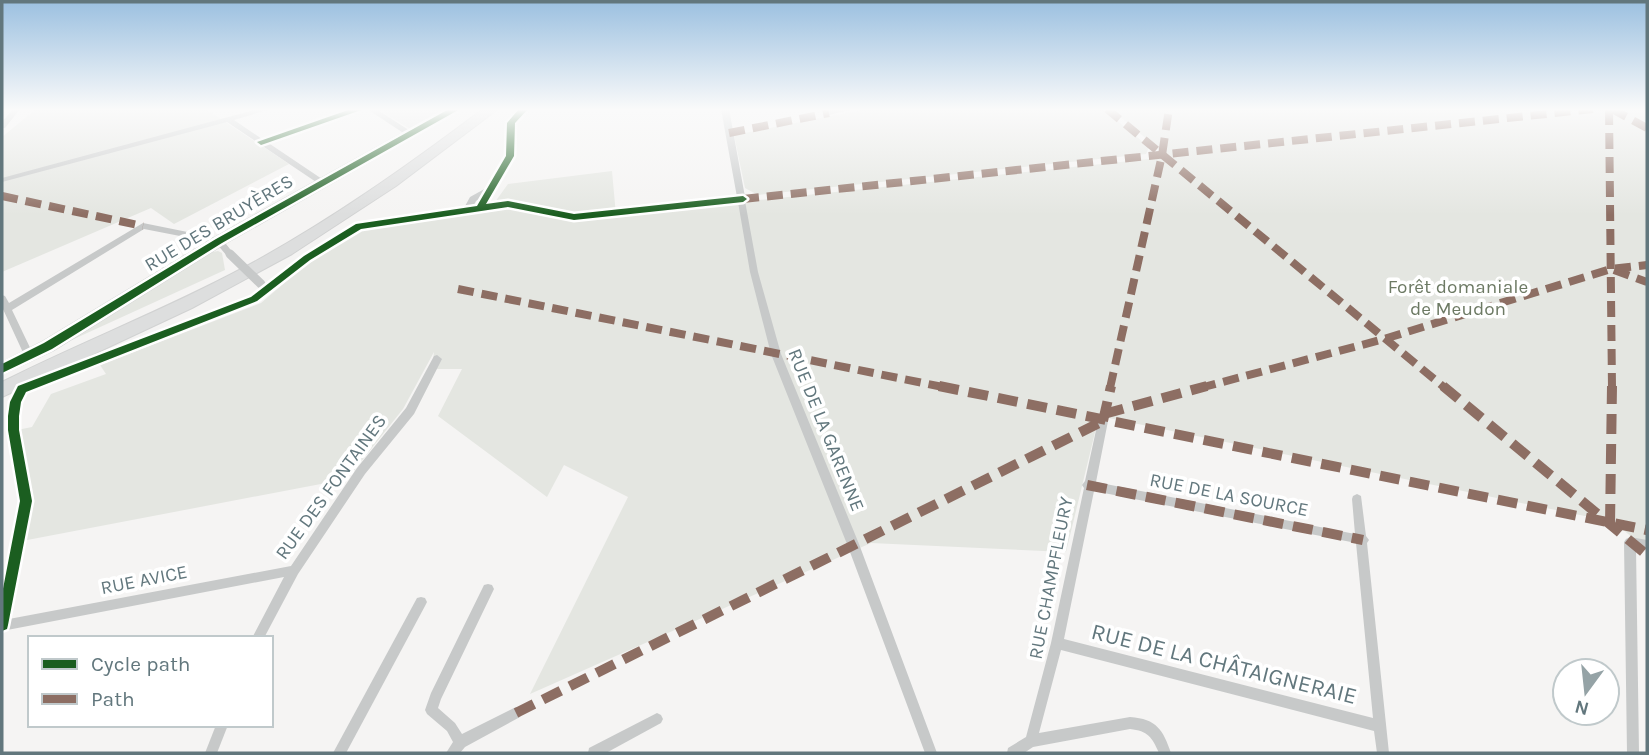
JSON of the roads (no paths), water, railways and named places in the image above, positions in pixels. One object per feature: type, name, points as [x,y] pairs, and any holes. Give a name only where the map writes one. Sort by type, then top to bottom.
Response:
[{"type":"highway","points":[[2,381],[262,257],[387,177],[432,144]]},
{"type":"highway","points":[[2,390],[212,291],[312,237],[395,183],[447,144]]},
{"type":"street","points":[[2,180],[137,144]]},
{"type":"street","points":[[264,144],[322,183]]},
{"type":"street","name":"RUE DES BRUYÈRES","points":[[2,369],[81,327],[219,241],[392,144]]},
{"type":"street","points":[[481,206],[510,156],[510,144]]},
{"type":"street","name":"RUE DE LA GARENNE","points":[[732,144],[754,272],[776,354],[853,544],[931,753]]},
{"type":"street","points":[[467,209],[473,199],[494,184]]},
{"type":"street","points":[[2,626],[25,512],[26,483],[12,424],[15,399],[23,389],[236,307],[359,226],[481,206],[528,206],[557,215],[574,216],[743,199]]},
{"type":"street","points":[[7,309],[144,226],[219,241],[264,287]]},
{"type":"street","points":[[2,298],[29,356]]},
{"type":"street","name":"RUE DES FONTAINES","points":[[259,636],[294,570],[361,471],[410,411],[437,359]]},
{"type":"street","name":"RUE CHAMPFLEURY","points":[[1031,741],[1057,643],[1087,485],[1103,421]]},
{"type":"street","name":"RUE DE LA SOURCE","points":[[1087,485],[1363,540]]},
{"type":"street","points":[[1357,499],[1383,753]]},
{"type":"street","points":[[1633,753],[1630,542],[1647,545]]},
{"type":"street","name":"RUE AVICE","points":[[2,626],[294,570]]},
{"type":"street","points":[[488,589],[431,710],[451,727],[456,748],[516,713]]},
{"type":"street","points":[[340,753],[421,602]]},
{"type":"street","name":"RUE DE LA CHÂTAIGNERAIE","points":[[1057,643],[1381,726]]},
{"type":"street","points":[[594,753],[657,719]]},
{"type":"street","points":[[1013,753],[1031,741],[1130,723],[1146,723],[1156,730],[1165,753]]},
{"type":"street","points":[[211,753],[221,727]]},
{"type":"park label","name":"Forêt domaniale de Meudon","points":[[1458,298]]}]
